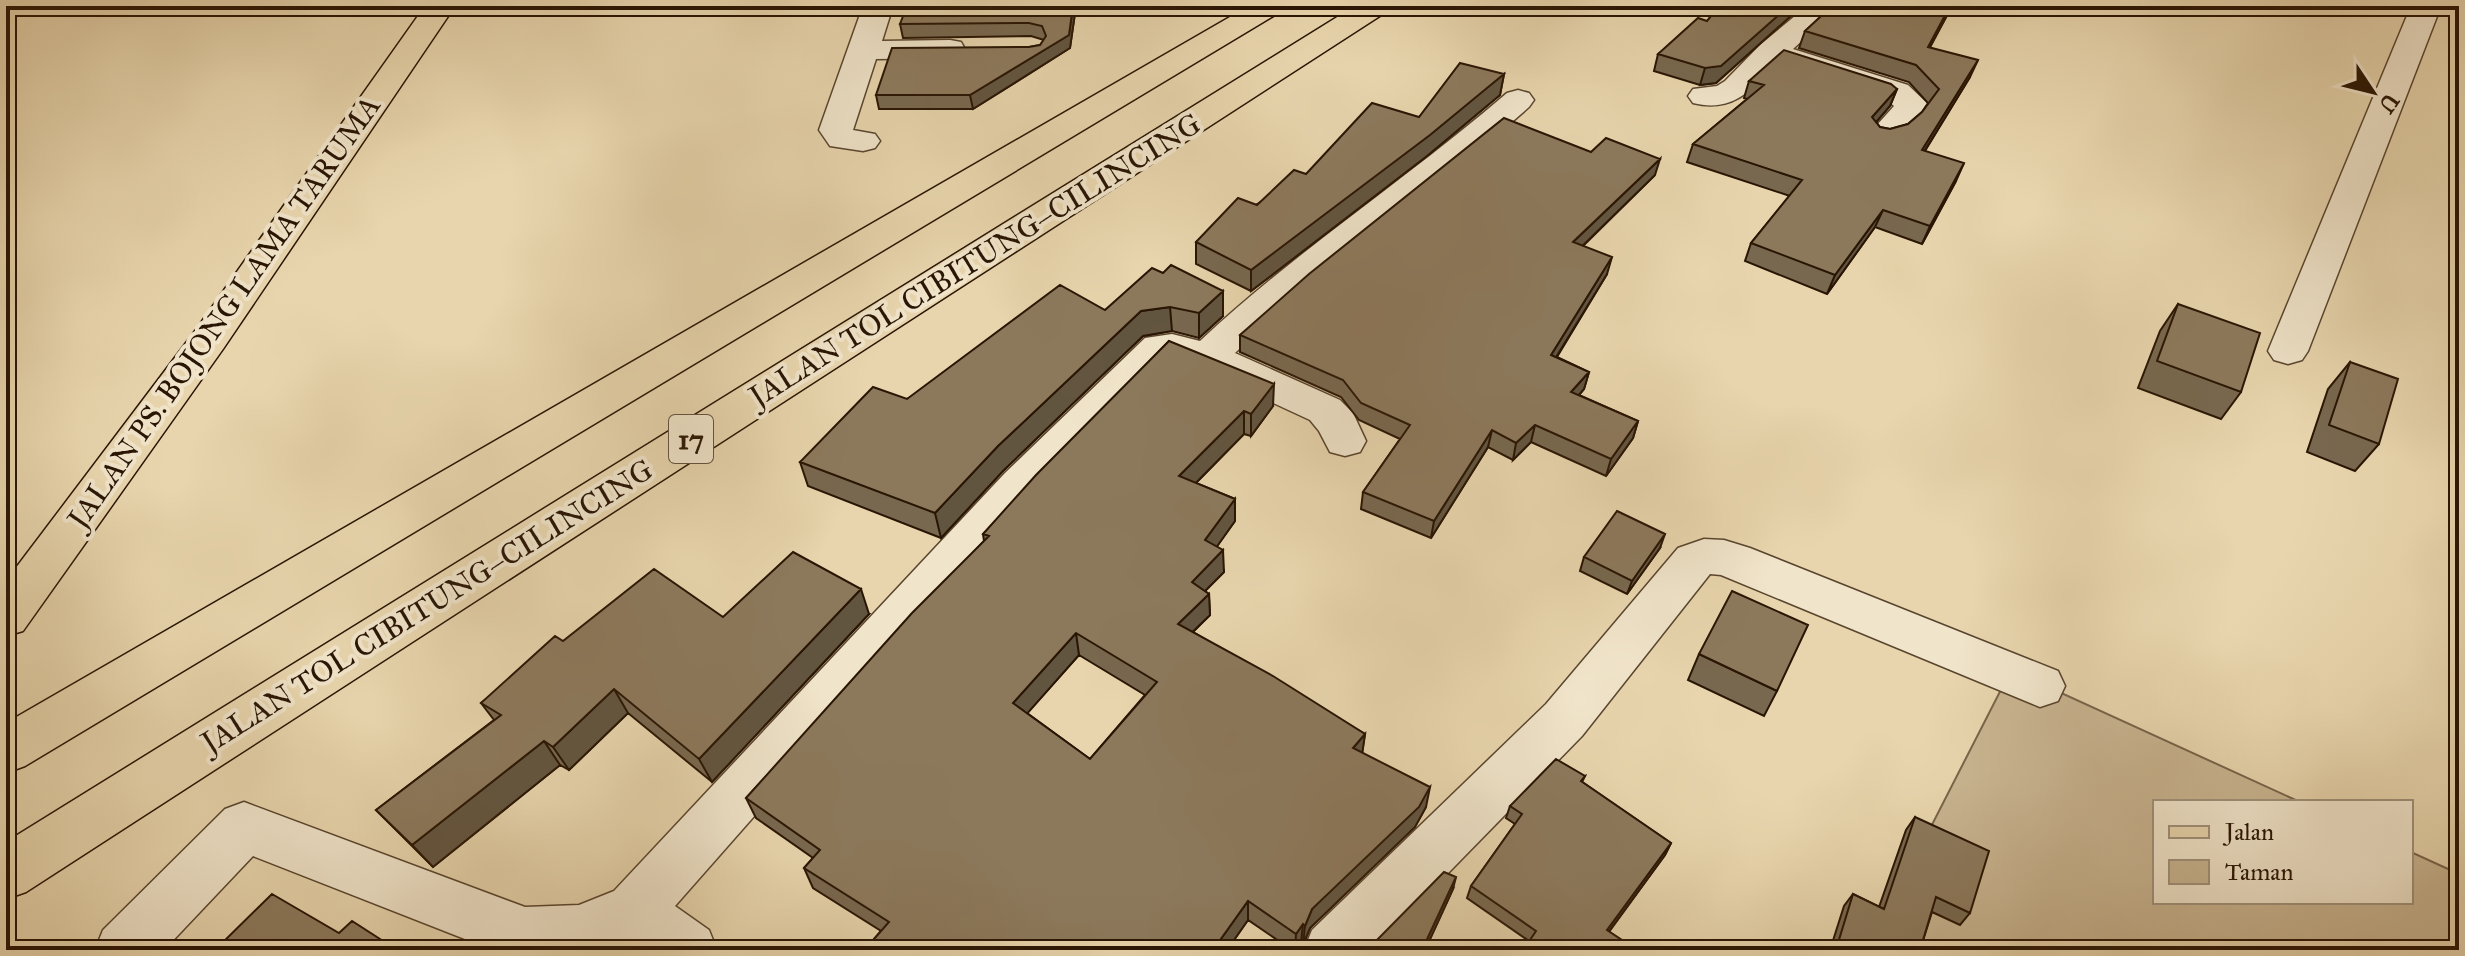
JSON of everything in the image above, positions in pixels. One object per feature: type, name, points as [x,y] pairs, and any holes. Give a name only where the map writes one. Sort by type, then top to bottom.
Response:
[{"type":"main road","name":"JALAN PS. BOJONG LAMA TARUMA","points":[[6,617],[209,340],[440,6]]},
{"type":"main road","name":"JALAN TOL CIBITUNG–CILINCING","points":[[6,750],[1270,6]]},
{"type":"main road","name":"JALAN TOL CIBITUNG–CILINCING","points":[[6,873],[1376,6]]},
{"type":"street","points":[[863,141],[842,139],[836,130],[878,6]]},
{"type":"street","points":[[1704,96],[1724,95],[1736,88],[1771,52],[1825,6]]},
{"type":"street","points":[[2288,351],[2426,6]]},
{"type":"street","points":[[865,50],[985,48]]},
{"type":"street","points":[[1771,52],[1908,98],[1913,105],[1885,135]]},
{"type":"street","points":[[1207,357],[1238,304],[1471,143],[1518,100]]},
{"type":"street","points":[[124,950],[244,827],[479,915],[518,943],[579,933],[634,910],[1021,484],[1133,369],[1159,347],[1168,344],[1207,357],[1325,410],[1338,424],[1345,441]]},
{"type":"street","points":[[1333,950],[1564,720],[1694,561],[1704,556],[1734,561],[2040,686]]},
{"type":"street","points":[[634,910],[688,950]]},
{"type":"green space","points":[[2011,670],[2296,800],[2153,800],[2153,904],[2413,904],[2413,853],[2459,874],[2459,950],[1868,950]]},
{"type":"building","points":[[907,6],[1073,6],[1069,35],[970,95],[876,95],[892,48],[1029,47],[1040,45],[1046,36],[1042,26],[1029,23],[900,24]]},
{"type":"building","points":[[1719,6],[1789,6],[1721,66],[1705,68],[1658,54],[1698,18],[1707,21]]},
{"type":"building","points":[[1832,6],[1950,6],[1928,47],[1978,60],[1922,150],[1964,163],[1930,226],[1883,210],[1835,275],[1751,243],[1802,180],[1693,144],[1764,85],[1749,81],[1784,50],[1891,84],[1897,89],[1872,117],[1880,127],[1890,129],[1908,124],[1922,112],[1939,89],[1916,65],[1805,31]]},
{"type":"building","points":[[1460,63],[1504,74],[1430,135],[1251,270],[1196,242],[1238,198],[1257,205],[1294,170],[1306,174],[1372,103],[1419,117]]},
{"type":"building","points":[[1504,118],[1591,152],[1606,138],[1660,159],[1573,242],[1612,257],[1551,355],[1589,372],[1571,392],[1638,421],[1611,459],[1535,425],[1516,443],[1492,430],[1434,521],[1363,492],[1410,425],[1361,403],[1343,380],[1240,335],[1309,274]]},
{"type":"building","points":[[1171,265],[1223,291],[1199,313],[1170,307],[1141,311],[998,446],[935,513],[800,462],[873,387],[907,399],[1060,285],[1105,310],[1152,268],[1163,273]]},
{"type":"building","points":[[2178,304],[2260,333],[2241,392],[2157,361]]},
{"type":"building","points":[[1169,341],[1274,384],[1251,414],[1244,411],[1179,476],[1235,499],[1205,540],[1223,550],[1192,582],[1209,594],[1178,624],[1273,676],[1365,734],[1353,748],[1430,787],[1419,807],[1312,909],[1305,926],[1303,924],[1296,934],[1248,901],[1213,950],[963,950],[959,946],[956,950],[888,950],[874,939],[889,922],[804,868],[820,850],[746,798],[912,613],[989,536],[983,534],[1036,475]],"holes":[[[1076,633],[1157,682],[1090,759],[1013,703]]]},
{"type":"building","points":[[2350,362],[2398,379],[2379,444],[2329,425]]},
{"type":"building","points":[[1617,511],[1665,534],[1632,581],[1584,557]]},
{"type":"building","points":[[793,552],[861,589],[699,759],[614,689],[553,747],[544,741],[412,845],[376,810],[501,715],[481,703],[555,636],[563,641],[654,569],[723,617]]},
{"type":"building","points":[[1732,591],[1808,625],[1777,691],[1699,654]]},
{"type":"building","points":[[1556,759],[1585,776],[1581,781],[1671,843],[1607,930],[1637,950],[1544,950],[1530,940],[1536,931],[1471,886],[1522,814],[1510,806]]},
{"type":"building","points":[[1915,817],[1989,851],[1970,913],[1936,897],[1920,950],[1851,950],[1838,943],[1853,894],[1884,909]]},
{"type":"building","points":[[1444,872],[1456,877],[1422,950],[1323,950],[1313,941],[1377,940]]},
{"type":"building","points":[[272,894],[339,933],[352,921],[397,950],[215,950]]}]
